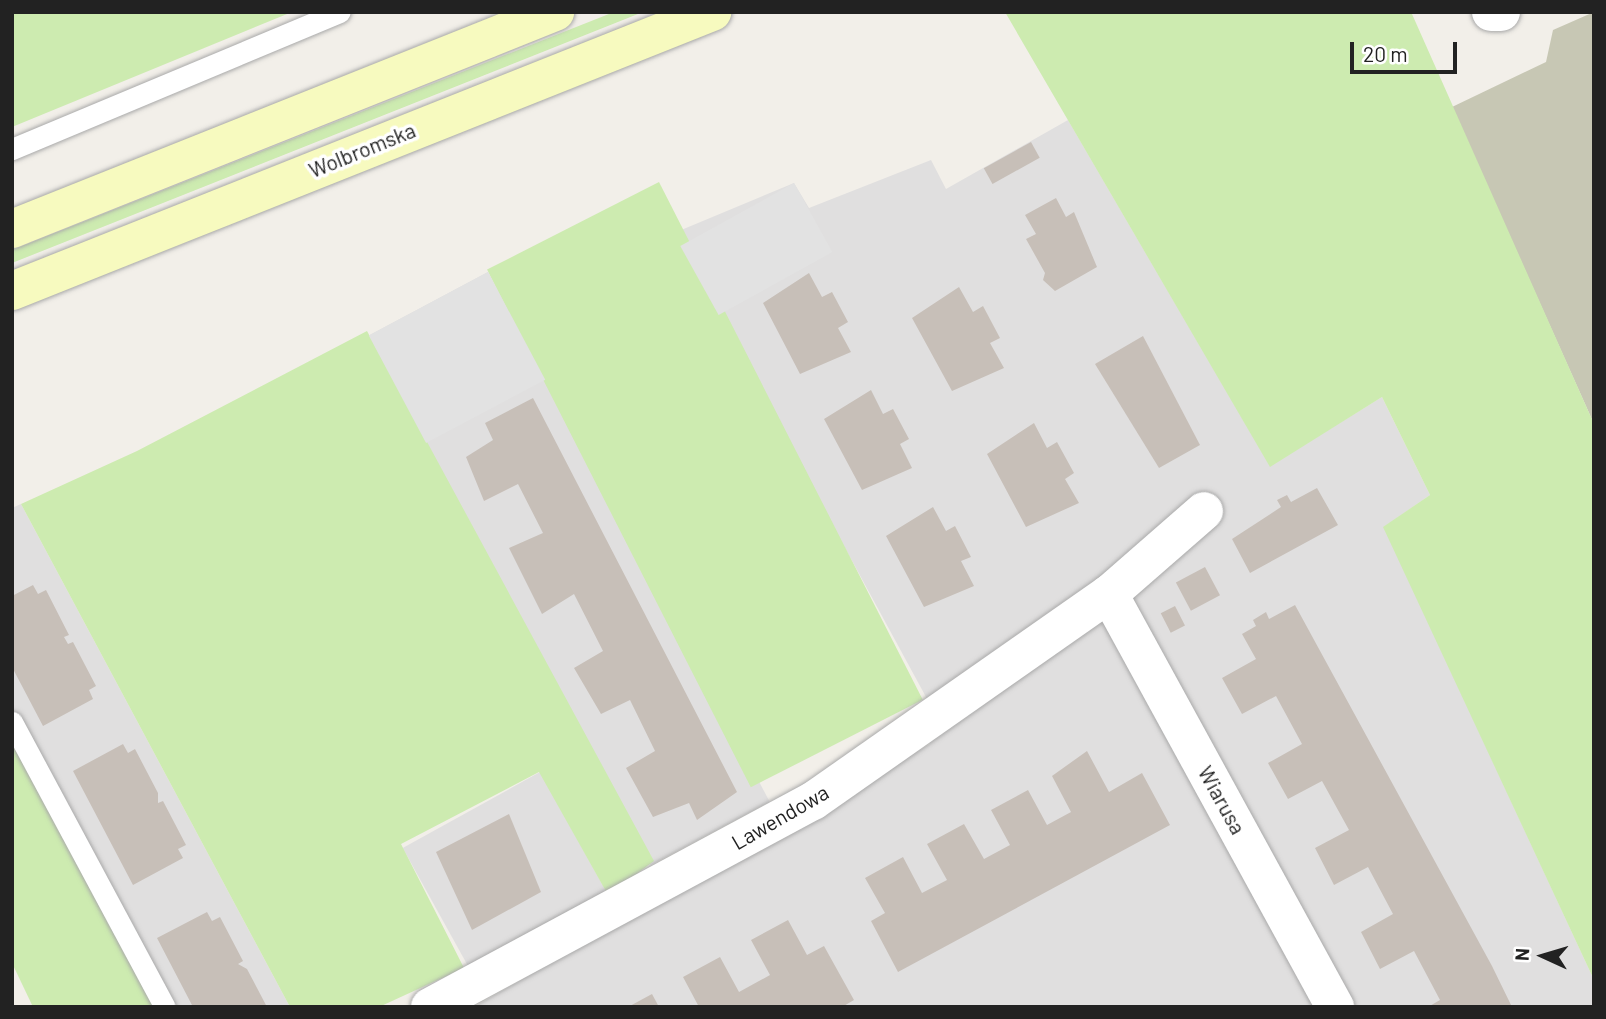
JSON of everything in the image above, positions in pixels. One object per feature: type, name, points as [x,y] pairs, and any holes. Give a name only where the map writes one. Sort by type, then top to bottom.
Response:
[{"type":"main road","points":[[12,229],[555,12]]},
{"type":"main road","name":"Wolbromska","points":[[12,291],[712,12]]},
{"type":"street","points":[[1492,12],[1501,12]]},
{"type":"street","name":"Lawendowa","points":[[430,1007],[813,801],[1109,594],[1204,511]]},
{"type":"street","name":"Wiarusa","points":[[1109,594],[1335,1007]]},
{"type":"lane","points":[[12,149],[340,12]]},
{"type":"lane","points":[[12,722],[165,1007]]},
{"type":"shaded area","points":[[1594,12],[1594,424],[1452,107],[1546,62],[1553,30]]},
{"type":"shaded area","points":[[1068,120],[1270,466],[1382,397],[1430,495],[1384,527],[1594,980],[1594,1007],[474,1007],[930,744],[926,697],[674,233],[794,183],[809,208],[931,160],[946,189]]},
{"type":"shaded area","points":[[794,183],[832,252],[719,315],[680,246]]},
{"type":"shaded area","points":[[488,272],[770,802],[650,865],[369,335]]},
{"type":"shaded area","points":[[488,272],[545,380],[426,443],[369,335]]},
{"type":"shaded area","points":[[21,504],[290,1007],[159,1007],[12,742],[12,508]]},
{"type":"shaded area","points":[[540,772],[608,895],[471,971],[403,848]]},
{"type":"green space","points":[[12,12],[292,12],[12,127]]},
{"type":"green space","points":[[614,12],[643,12],[12,263],[12,250]]},
{"type":"green space","points":[[1005,12],[1412,14],[1594,424],[1594,980],[1383,527],[1430,495],[1382,397],[1270,467]]},
{"type":"green space","points":[[659,182],[923,700],[751,787],[487,270]]},
{"type":"green space","points":[[367,331],[654,861],[608,895],[539,772],[401,844],[464,968],[379,1007],[290,1007],[21,504],[137,451]]},
{"type":"green space","points":[[12,742],[159,1007],[33,1007],[12,963]]},
{"type":"building","points":[[1031,142],[1040,158],[992,184],[984,168]]},
{"type":"building","points":[[1056,198],[1066,217],[1074,212],[1097,267],[1055,291],[1043,280],[1045,273],[1026,239],[1036,234],[1025,215]]},
{"type":"building","points":[[809,273],[822,297],[832,292],[848,322],[838,328],[851,352],[800,374],[763,303]]},
{"type":"building","points":[[959,287],[973,312],[983,306],[1000,338],[990,343],[1004,368],[952,391],[912,318]]},
{"type":"building","points":[[1143,336],[1200,445],[1159,468],[1095,364]]},
{"type":"building","points":[[871,390],[883,414],[893,409],[909,439],[900,444],[912,468],[862,490],[824,419]]},
{"type":"building","points":[[533,398],[737,792],[697,820],[689,803],[653,817],[626,768],[655,751],[630,700],[601,714],[574,668],[603,651],[574,594],[542,614],[509,548],[543,533],[518,484],[484,501],[466,457],[493,440],[485,423]]},
{"type":"building","points":[[1034,423],[1047,448],[1057,442],[1074,473],[1065,479],[1079,503],[1026,527],[987,454]]},
{"type":"building","points":[[1317,488],[1338,525],[1250,573],[1232,539],[1281,507],[1277,500],[1287,495],[1291,502]]},
{"type":"building","points":[[933,507],[946,531],[955,526],[971,557],[961,561],[974,586],[924,607],[886,536]]},
{"type":"building","points":[[1205,567],[1220,595],[1191,611],[1176,582]]},
{"type":"building","points":[[33,585],[38,594],[46,590],[69,635],[64,637],[68,644],[73,642],[96,686],[89,690],[93,699],[43,726],[12,667],[12,596]]},
{"type":"building","points":[[1295,605],[1512,1007],[1428,1007],[1440,1000],[1414,951],[1380,969],[1361,932],[1393,914],[1368,867],[1334,885],[1315,848],[1349,830],[1322,781],[1288,799],[1268,763],[1302,744],[1276,696],[1242,714],[1222,678],[1256,659],[1242,634],[1256,626],[1253,620],[1266,612],[1269,619]]},
{"type":"building","points":[[1175,606],[1185,626],[1171,633],[1161,613]]},
{"type":"building","points":[[123,744],[128,753],[135,749],[158,793],[158,803],[163,801],[186,845],[178,849],[183,858],[133,885],[73,771]]},
{"type":"building","points":[[1087,751],[1109,792],[1142,773],[1170,825],[898,972],[871,921],[885,913],[865,878],[903,857],[922,893],[947,880],[927,844],[964,824],[984,859],[1010,845],[991,810],[1028,790],[1047,825],[1071,812],[1052,776]]},
{"type":"building","points":[[509,814],[541,892],[472,930],[436,852]]},
{"type":"building","points":[[207,912],[212,921],[220,917],[243,961],[238,964],[247,969],[267,1007],[193,1007],[157,938]]},
{"type":"building","points":[[788,920],[807,955],[824,946],[854,1000],[842,1007],[699,1007],[683,977],[720,957],[739,992],[770,975],[751,940]]},
{"type":"building","points":[[652,994],[659,1007],[628,1007]]}]
